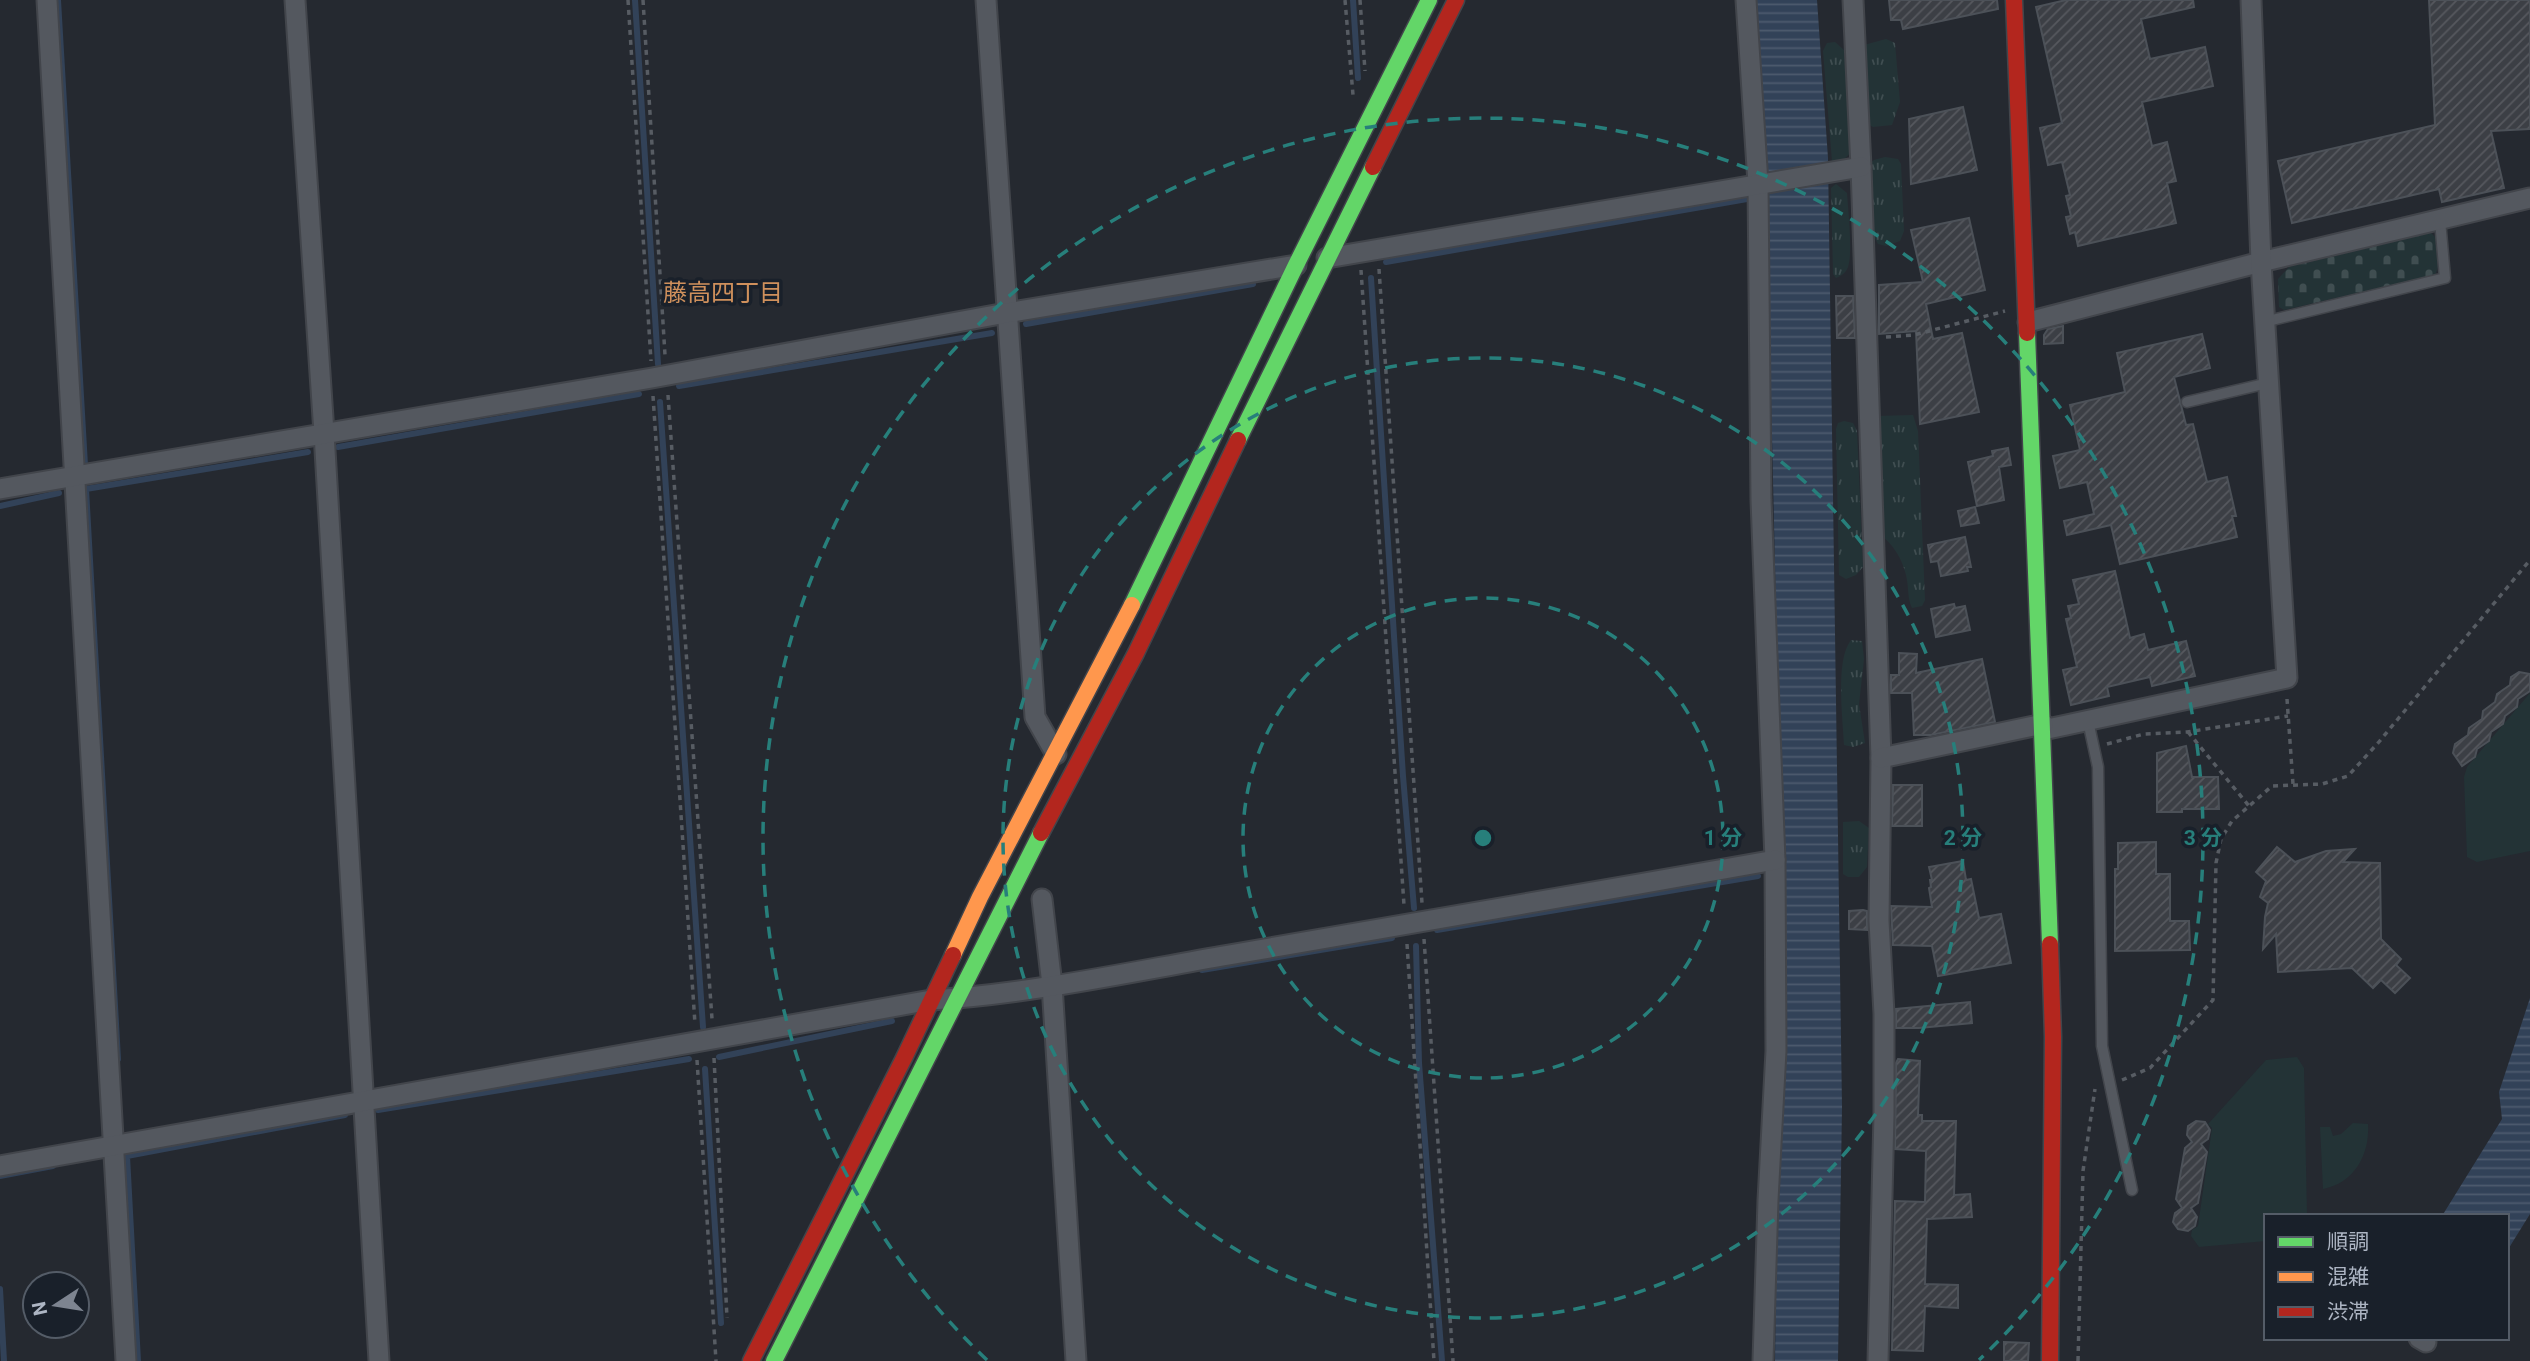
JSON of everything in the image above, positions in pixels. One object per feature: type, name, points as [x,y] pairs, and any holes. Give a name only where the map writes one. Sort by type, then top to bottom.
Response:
[{"type":"street","points":[[47,0],[126,1361]]},
{"type":"street","points":[[295,0],[324,433],[379,1361]]},
{"type":"street","points":[[986,0],[1035,717],[1056,754]]},
{"type":"street","points":[[751,1361],[980,897],[1114,642],[1296,265],[1429,0]]},
{"type":"street","points":[[774,1361],[958,999],[1001,908],[1136,653],[1327,258],[1456,0]]},
{"type":"street","points":[[1746,0],[1758,183],[1761,499],[1775,859],[1776,1051],[1763,1361]]},
{"type":"street","points":[[1853,0],[1881,758],[1879,921],[1884,1014],[1884,1114],[1878,1361]]},
{"type":"street","points":[[2014,0],[2053,1037],[2050,1361]]},
{"type":"street","points":[[1881,758],[2088,720],[2287,678],[2264,322],[2251,0]]},
{"type":"street","points":[[1327,258],[1861,167]]},
{"type":"street","points":[[2027,313],[2261,262],[2530,198]]},
{"type":"street","points":[[0,489],[1296,265]]},
{"type":"street","points":[[0,1166],[931,1000],[958,999],[1052,985],[1775,859]]},
{"type":"street","points":[[1042,900],[1052,985],[1076,1361]]},
{"type":"lane","points":[[2264,322],[2445,278],[2440,220]]},
{"type":"lane","points":[[2187,402],[2268,383]]},
{"type":"lane","points":[[2088,720],[2098,767],[2102,1046],[2132,1190]]},
{"type":"path","points":[[628,0],[659,377],[704,1040],[727,1318]]},
{"type":"path","points":[[643,0],[659,377],[704,1040],[716,1361]]},
{"type":"path","points":[[1345,0],[1354,101],[1360,92]]},
{"type":"path","points":[[1360,0],[1366,84]]},
{"type":"path","points":[[1368,251],[1414,924],[1434,1361]]},
{"type":"path","points":[[1368,251],[1414,924],[1454,1361]]},
{"type":"path","points":[[1867,337],[1914,335],[2027,313]]},
{"type":"path","points":[[2078,1361],[2083,1171],[2095,1089],[2150,1068],[2213,1000],[2216,863],[2221,839],[2231,821],[2272,786],[2322,784],[2348,776],[2530,560]]},
{"type":"path","points":[[2287,678],[2293,784]]},
{"type":"path","points":[[2094,748],[2144,734],[2187,732],[2288,716]]},
{"type":"path","points":[[2187,732],[2249,806]]},
{"type":"green space","points":[[1886,39],[1895,43],[1900,102],[1892,125],[1873,127],[1868,124],[1864,45]]},
{"type":"green space","points":[[1835,42],[1844,50],[1853,150],[1839,161],[1832,161],[1823,51],[1827,43]]},
{"type":"green space","points":[[1885,157],[1898,159],[1901,164],[1904,231],[1900,241],[1886,246],[1878,244],[1869,226],[1872,196],[1870,163]]},
{"type":"green space","points":[[1836,184],[1847,193],[1850,241],[1848,267],[1836,278],[1833,274],[1831,188]]},
{"type":"green space","points":[[2431,233],[2435,237],[2438,267],[2435,275],[2284,310],[2279,307],[2278,279],[2289,267]]},
{"type":"green space","points":[[1913,415],[1918,431],[1925,600],[1922,606],[1912,608],[1902,563],[1893,547],[1879,534],[1877,416]]},
{"type":"green space","points":[[1838,423],[1853,423],[1857,431],[1863,567],[1856,575],[1846,579],[1839,575],[1836,429]]},
{"type":"green space","points":[[1851,640],[1862,641],[1864,659],[1859,704],[1865,743],[1853,747],[1844,745],[1841,690],[1843,661]]},
{"type":"green space","points":[[2530,693],[2530,851],[2477,862],[2467,857],[2464,777],[2467,767]]},
{"type":"green space","points":[[1859,821],[1869,828],[1867,867],[1859,877],[1848,877],[1843,874],[1843,822]]},
{"type":"green space","points":[[2297,1057],[2304,1068],[2307,1214],[2264,1214],[2264,1241],[2199,1247],[2191,1236],[2192,1230],[2198,1226],[2212,1128],[2208,1124],[2266,1060]]},
{"type":"green space","points":[[2353,1123],[2368,1124],[2363,1157],[2343,1181],[2323,1189],[2320,1127],[2330,1127],[2333,1136],[2341,1134]]},
{"type":"water","points":[[1755,0],[1817,0],[1828,158],[1842,1107],[1838,1361],[1775,1361],[1782,871],[1766,176]]},
{"type":"water","points":[[2530,998],[2530,1214],[2509,1248],[2509,1214],[2443,1214],[2502,1119],[2499,1092]]},
{"type":"building","points":[[1889,0],[1997,0],[1998,9],[1903,29],[1901,20],[1891,20]]},
{"type":"building","points":[[2066,0],[2193,0],[2194,7],[2141,19],[2150,59],[2205,47],[2213,86],[2142,102],[2152,146],[2167,142],[2176,181],[2167,183],[2176,223],[2078,246],[2075,232],[2070,234],[2066,217],[2071,216],[2066,196],[2070,195],[2062,162],[2048,165],[2040,128],[2062,123],[2036,7]]},
{"type":"building","points":[[2429,0],[2530,0],[2530,129],[2491,131],[2504,188],[2442,202],[2439,189],[2292,223],[2278,161],[2435,125]]},
{"type":"building","points":[[1963,107],[1977,170],[1911,184],[1909,119]]},
{"type":"building","points":[[1969,218],[1985,290],[1926,304],[1933,339],[1962,333],[1979,412],[1920,424],[1916,331],[1879,334],[1879,285],[1923,282],[1911,230]]},
{"type":"building","points":[[1836,296],[1853,296],[1855,338],[1837,338]]},
{"type":"building","points":[[2063,326],[2063,343],[2044,344],[2044,335],[2048,329]]},
{"type":"building","points":[[2202,334],[2210,368],[2174,377],[2186,425],[2193,424],[2207,482],[2227,477],[2236,516],[2232,516],[2237,537],[2120,564],[2111,525],[2067,535],[2064,521],[2094,514],[2087,482],[2060,488],[2053,456],[2080,450],[2070,405],[2125,392],[2117,353]]},
{"type":"building","points":[[2008,448],[2011,465],[1999,467],[2004,500],[1977,506],[1968,462],[1993,456],[1992,451]]},
{"type":"building","points":[[1975,507],[1979,523],[1961,526],[1958,511]]},
{"type":"building","points":[[1965,537],[1971,567],[1967,567],[1968,571],[1941,576],[1938,561],[1931,562],[1928,545]]},
{"type":"building","points":[[2115,571],[2130,638],[2144,634],[2148,650],[2186,641],[2195,676],[2152,686],[2150,677],[2107,687],[2109,696],[2071,705],[2063,670],[2077,667],[2066,619],[2071,618],[2068,606],[2079,604],[2073,580]]},
{"type":"building","points":[[1954,604],[1955,608],[1965,606],[1970,630],[1936,637],[1931,609]]},
{"type":"building","points":[[1899,653],[1917,654],[1916,673],[1982,659],[1995,722],[1931,735],[1914,735],[1912,693],[1891,693],[1891,675],[1899,675]]},
{"type":"building","points":[[2519,672],[2530,674],[2530,691],[2518,699],[2517,707],[2505,716],[2503,724],[2491,732],[2489,741],[2477,749],[2475,757],[2462,766],[2453,753],[2455,744],[2468,735],[2469,728],[2482,719],[2483,711],[2495,702],[2497,694],[2510,685],[2511,677]]},
{"type":"building","points":[[2186,746],[2192,777],[2218,777],[2219,809],[2157,812],[2157,753]]},
{"type":"building","points":[[1893,785],[1922,785],[1922,826],[1892,826]]},
{"type":"building","points":[[2156,842],[2156,874],[2170,874],[2170,921],[2189,921],[2190,950],[2115,951],[2115,869],[2118,869],[2118,843]]},
{"type":"building","points":[[2277,847],[2295,862],[2326,851],[2355,849],[2343,862],[2380,863],[2381,939],[2401,959],[2396,965],[2410,978],[2395,993],[2381,980],[2373,988],[2352,968],[2278,972],[2276,934],[2263,949],[2268,903],[2260,897],[2266,881],[2256,872]]},
{"type":"building","points":[[1963,861],[1966,880],[1971,879],[1979,918],[2001,914],[2011,963],[1938,976],[1932,946],[1893,945],[1891,906],[1932,907],[1929,867]]},
{"type":"building","points":[[1849,911],[1867,911],[1867,930],[1849,929]]},
{"type":"building","points":[[1970,1002],[1972,1023],[1896,1028],[1896,1009]]},
{"type":"building","points":[[1898,1059],[1920,1061],[1918,1115],[1922,1115],[1922,1121],[1956,1121],[1954,1195],[1970,1194],[1972,1217],[1927,1219],[1925,1284],[1958,1285],[1958,1308],[1925,1306],[1923,1351],[1892,1350],[1895,1201],[1925,1202],[1926,1151],[1895,1149]]},
{"type":"building","points":[[2196,1121],[2205,1122],[2210,1130],[2208,1139],[2201,1144],[2207,1152],[2198,1203],[2191,1208],[2197,1217],[2195,1226],[2188,1231],[2178,1229],[2173,1222],[2175,1213],[2182,1208],[2176,1199],[2185,1148],[2192,1142],[2187,1135],[2188,1126]]},
{"type":"building","points":[[2004,1342],[2029,1343],[2028,1361],[2004,1361]]},
{"type":"waterway","points":[[58,0],[85,465]]},
{"type":"waterway","points":[[635,0],[658,364]]},
{"type":"waterway","points":[[1353,0],[1358,78]]},
{"type":"waterway","points":[[1386,262],[1747,199]]},
{"type":"waterway","points":[[1371,278],[1414,908]]},
{"type":"waterway","points":[[1026,324],[1253,284]]},
{"type":"waterway","points":[[679,386],[992,333]]},
{"type":"waterway","points":[[338,447],[639,394]]},
{"type":"waterway","points":[[660,402],[703,1027]]},
{"type":"waterway","points":[[118,1059],[86,489],[308,452]]},
{"type":"waterway","points":[[0,506],[59,493]]},
{"type":"waterway","points":[[1437,930],[1758,876]]},
{"type":"waterway","points":[[1202,970],[1392,938]]},
{"type":"waterway","points":[[1416,946],[1419,1063],[1442,1361]]},
{"type":"waterway","points":[[719,1057],[892,1021]]},
{"type":"waterway","points":[[378,1110],[689,1059]]},
{"type":"waterway","points":[[705,1069],[721,1323]]},
{"type":"waterway","points":[[138,1361],[127,1156],[345,1115]]},
{"type":"waterway","points":[[0,1176],[53,1166]]},
{"type":"waterway","points":[[0,1289],[4,1361]]},
{"type":"traffic: fast","points":[[1132,605],[1296,265],[1429,0]]},
{"type":"traffic: fast","points":[[1238,440],[1373,167]]},
{"type":"traffic: fast","points":[[2027,333],[2050,944]]},
{"type":"traffic: fast","points":[[774,1361],[1041,833]]},
{"type":"traffic: slow","points":[[953,955],[980,897],[1132,605]]},
{"type":"traffic: jam","points":[[1373,167],[1456,0]]},
{"type":"traffic: jam","points":[[2014,0],[2027,333]]},
{"type":"traffic: jam","points":[[1041,833],[1136,653],[1238,440]]},
{"type":"traffic: jam","points":[[2050,944],[2053,1037],[2050,1361]]},
{"type":"traffic: jam","points":[[751,1361],[953,955]]},
{"type":"district","name":"藤高四丁目","points":[[723,293]]}]
